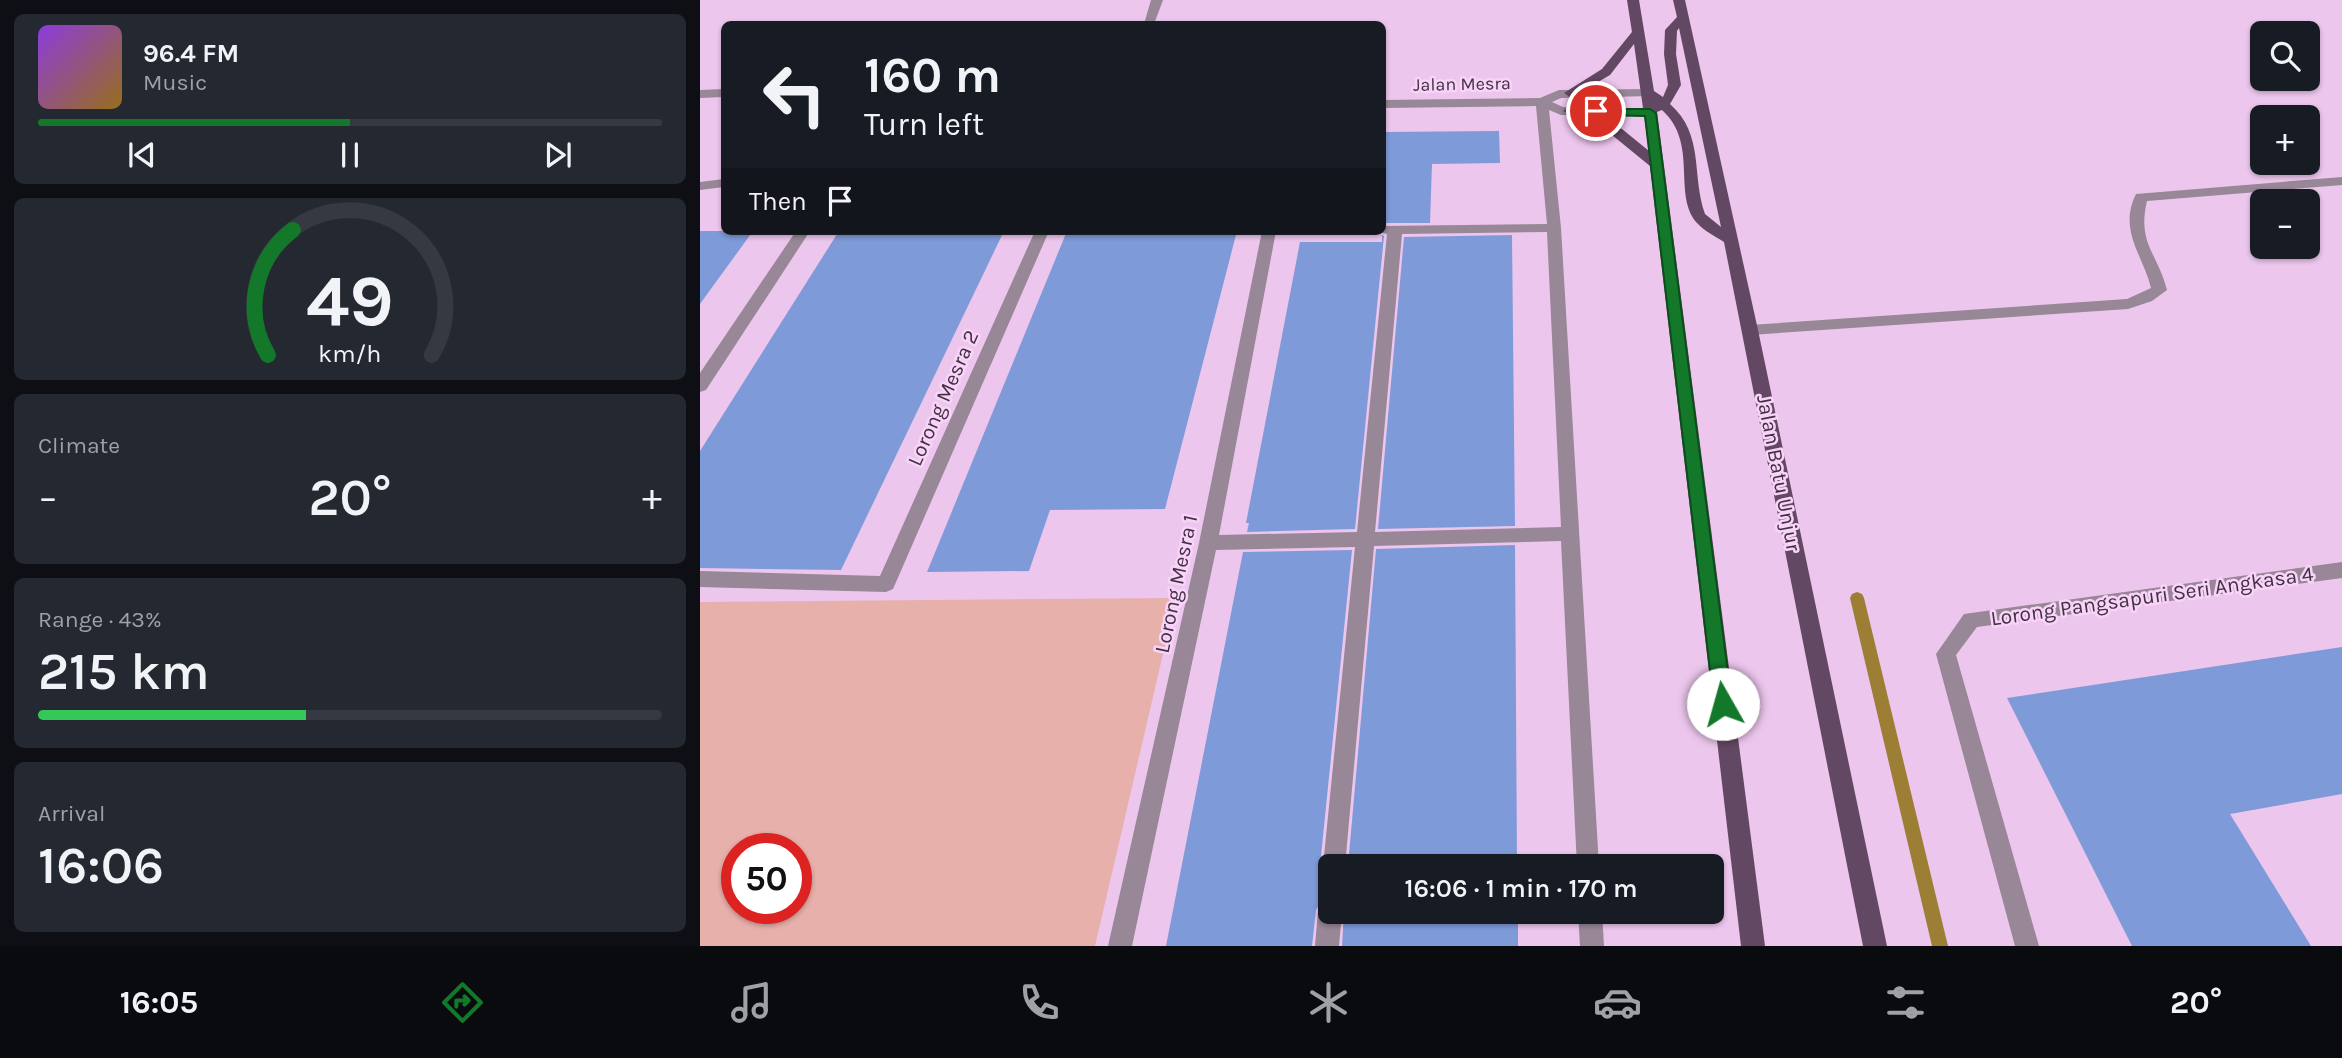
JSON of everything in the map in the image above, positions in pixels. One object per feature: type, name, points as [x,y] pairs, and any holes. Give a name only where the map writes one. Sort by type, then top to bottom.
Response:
[{"type":"main road","points":[[1633,0],[1648,93],[1753,946]]},
{"type":"main road","name":"Jalan Batu Unjur","points":[[1679,0],[1750,330],[1875,946]]},
{"type":"main road","points":[[1650,113],[1665,104],[1676,82],[1670,55],[1671,30],[1683,18]]},
{"type":"main road","points":[[1570,93],[1606,72],[1638,32]]},
{"type":"main road","points":[[1648,93],[1674,110],[1690,147],[1695,208],[1701,220],[1731,240]]},
{"type":"main road","points":[[1569,111],[1617,132],[1657,165]]},
{"type":"street","points":[[1150,21],[1157,0]]},
{"type":"street","points":[[700,94],[721,93]]},
{"type":"street","points":[[1542,102],[1559,94],[1570,93],[1648,93]]},
{"type":"street","points":[[1542,102],[1561,111],[1650,113]]},
{"type":"street","points":[[1542,102],[1554,228],[1587,854]]},
{"type":"street","name":"Jalan Mesra","points":[[1386,104],[1542,102]]},
{"type":"street","points":[[1750,330],[2128,304],[2147,298],[2159,290],[2157,278],[2137,244],[2134,218],[2141,197],[2342,181]]},
{"type":"street","points":[[700,186],[721,183]]},
{"type":"street","points":[[1335,854],[1365,537],[1389,230],[1554,228]]},
{"type":"street","points":[[700,386],[800,235]]},
{"type":"street","name":"Lorong Mesra 2","points":[[700,579],[886,584],[1040,235]]},
{"type":"street","name":"Lorong Mesra 1","points":[[1120,946],[1209,543],[1268,235]]},
{"type":"street","points":[[1209,543],[1569,534]]},
{"type":"street","name":"Lorong Pangsapuri Seri Angkasa 4","points":[[2027,946],[1946,654],[1971,620],[2342,570]]},
{"type":"street","points":[[1327,946],[1329,924]]},
{"type":"street","points":[[1591,924],[1592,946]]},
{"type":"shaded area","points":[[1176,598],[1095,946],[700,946],[700,602]]},
{"type":"building","points":[[1499,131],[1500,163],[1432,164],[1430,223],[1386,223],[1386,132]]},
{"type":"building","points":[[700,231],[721,231],[721,235],[750,235],[700,304]]},
{"type":"building","points":[[836,235],[1002,235],[841,570],[700,568],[700,451]]},
{"type":"building","points":[[1065,235],[1236,235],[1165,509],[1050,510],[1029,571],[927,572]]},
{"type":"building","points":[[1382,235],[1384,236],[1355,529],[1247,532],[1249,523],[1246,523],[1300,242],[1382,242]]},
{"type":"building","points":[[1512,235],[1515,526],[1378,529],[1404,237]]},
{"type":"building","points":[[1515,545],[1517,854],[1349,854],[1376,549]]},
{"type":"building","points":[[1352,550],[1321,854],[1318,854],[1318,906],[1312,946],[1166,946],[1243,552]]},
{"type":"building","points":[[2342,647],[2342,794],[2230,814],[2311,946],[2132,946],[2007,698]]},
{"type":"building","points":[[1343,924],[1518,924],[1518,946],[1342,946]]},
{"type":"waterway","points":[[1857,598],[1940,946]]},
{"type":"route","points":[[1596,111],[1650,113],[1723,704]]}]
